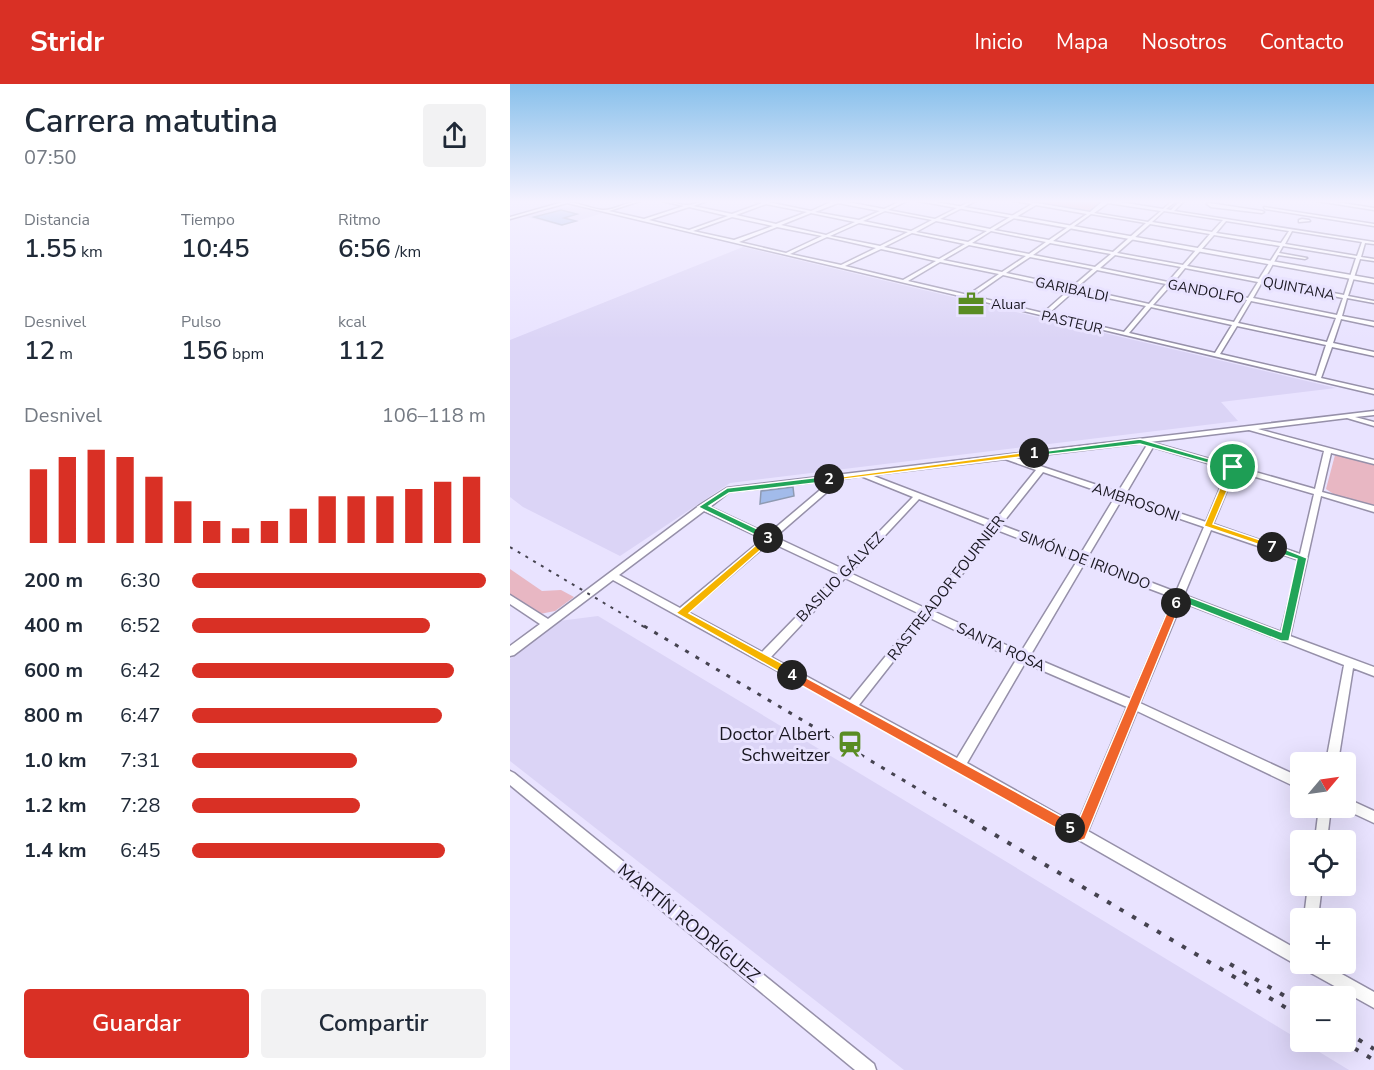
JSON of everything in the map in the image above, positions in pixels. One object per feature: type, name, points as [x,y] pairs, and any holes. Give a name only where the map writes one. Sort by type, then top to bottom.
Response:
[{"type":"main road","points":[[1187,247],[1374,280]]},
{"type":"street","name":"PASTEUR","points":[[756,247],[1374,392]]},
{"type":"street","points":[[786,254],[802,247]]},
{"type":"street","name":"GARIBALDI","points":[[876,247],[1374,354]]},
{"type":"street","points":[[903,282],[961,247]]},
{"type":"street","name":"GANDOLFO","points":[[987,247],[1374,324]]},
{"type":"street","points":[[969,297],[1042,247]]},
{"type":"street","name":"QUINTANA","points":[[1082,247],[1374,302]]},
{"type":"street","points":[[1043,315],[1121,247]]},
{"type":"street","points":[[1216,356],[1282,247]]},
{"type":"street","points":[[1296,247],[1374,260]]},
{"type":"street","points":[[1318,379],[1362,247]]},
{"type":"street","points":[[841,267],[880,248]]},
{"type":"street","points":[[1125,334],[1199,249]]},
{"type":"street","points":[[1277,254],[1305,258]]},
{"type":"street","points":[[510,652],[727,490],[1374,413]]},
{"type":"street","points":[[1342,416],[1374,424]]},
{"type":"street","points":[[1246,428],[1374,462]]},
{"type":"street","points":[[1140,441],[1374,509]]},
{"type":"street","points":[[959,765],[1151,444]]},
{"type":"street","points":[[1285,638],[1328,450]]},
{"type":"street","name":"AMBROSONI","points":[[1004,457],[1303,558]]},
{"type":"street","points":[[1080,834],[1233,467]]},
{"type":"street","name":"RASTREADOR FOURNIER","points":[[851,707],[1041,469]]},
{"type":"street","name":"SIMÓN DE IRIONDO","points":[[862,475],[1374,672]]},
{"type":"street","points":[[681,613],[839,478]]},
{"type":"street","name":"BASILIO GÁLVEZ","points":[[763,658],[918,496]]},
{"type":"street","name":"SANTA ROSA","points":[[703,507],[1023,658],[1134,705],[1290,778]]},
{"type":"street","points":[[612,575],[959,765],[1290,953]]},
{"type":"street","points":[[510,599],[548,624]]},
{"type":"street","points":[[1334,752],[1349,663]]},
{"type":"street","name":"MARTÍN RODRÍGUEZ","points":[[510,777],[868,1070]]},
{"type":"street","points":[[1356,809],[1374,817]]},
{"type":"street","points":[[1327,974],[1374,1000]]},
{"type":"shaded area","points":[[743,247],[1336,388],[1221,402],[1238,421],[730,483],[620,556],[523,507],[510,497],[510,340]]},
{"type":"shaded area","points":[[1335,455],[1374,464],[1374,506],[1335,495],[1326,489]]},
{"type":"shaded area","points":[[510,569],[542,591],[561,590],[574,597],[555,611],[540,614],[510,594]]},
{"type":"shaded area","points":[[598,616],[1290,1034],[1290,1052],[1319,1052],[1349,1070],[904,1070],[510,761],[510,659],[559,621]]},
{"type":"building","points":[[793,487],[794,496],[760,504],[761,491]]},
{"type":"railway","points":[[510,547],[646,628]]},
{"type":"railway","points":[[644,626],[972,821]]},
{"type":"railway","points":[[970,820],[1290,1010]]},
{"type":"railway","points":[[1230,964],[1290,999]]},
{"type":"railway","points":[[1356,1038],[1374,1049]]},
{"type":"railway","points":[[1356,1049],[1374,1060]]},
{"type":"place","name":"Aluar","points":[[971,304]]},
{"type":"place","name":"Doctor Albert Schweitzer","points":[[850,744]]},
{"type":"route","points":[[1140,441],[1233,467],[1208,526],[1303,558],[1285,638],[1179,597],[1080,834],[681,613],[770,537],[703,507],[727,490],[1140,441]]}]
